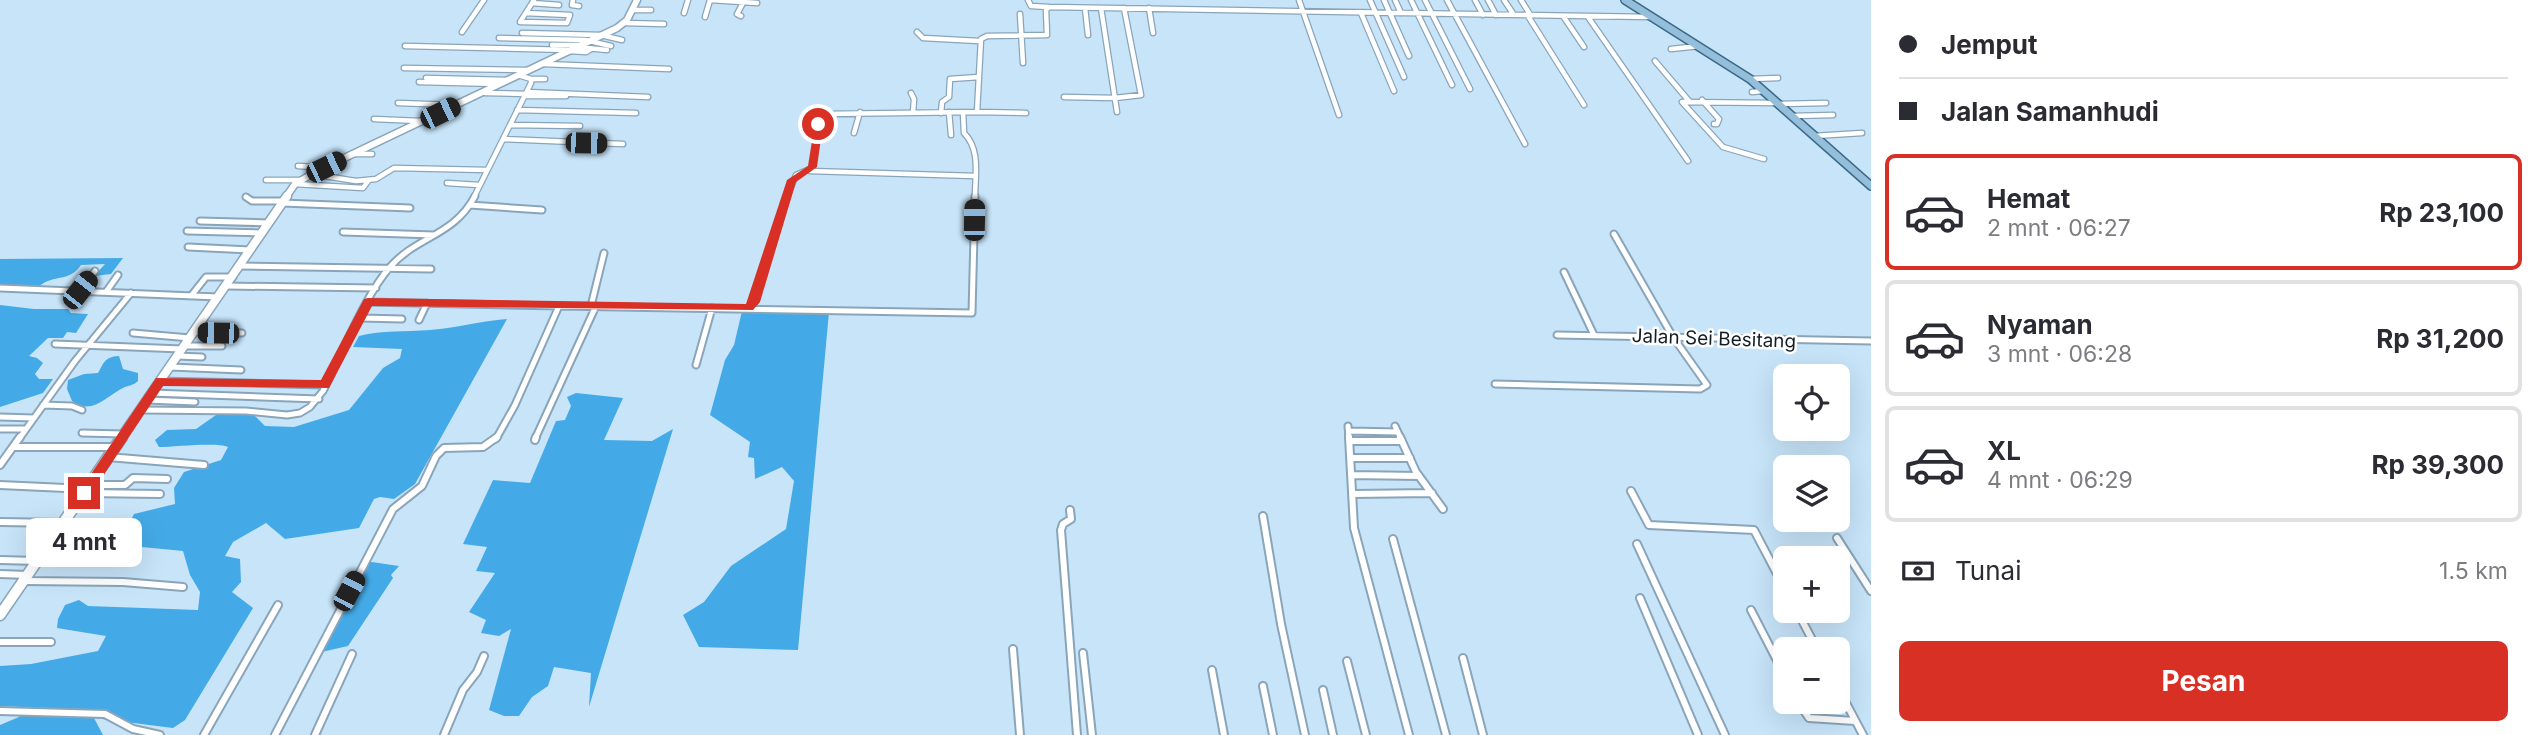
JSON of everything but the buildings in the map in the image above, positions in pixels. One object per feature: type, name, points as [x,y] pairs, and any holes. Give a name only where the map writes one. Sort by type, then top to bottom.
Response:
[{"type":"main road","points":[[1625,0],[1750,79],[1871,186]]},
{"type":"street","points":[[462,32],[484,0]]},
{"type":"street","points":[[573,0],[572,5],[579,6]]},
{"type":"street","points":[[625,23],[636,0]]},
{"type":"street","points":[[684,13],[688,0]]},
{"type":"street","points":[[705,17],[710,0],[757,4]]},
{"type":"street","points":[[1028,0],[1031,6],[1066,8],[1653,17]]},
{"type":"street","points":[[1065,0],[1066,8]]},
{"type":"street","points":[[1154,0],[1156,8]]},
{"type":"street","points":[[1175,0],[1177,9]]},
{"type":"street","points":[[1195,0],[1198,9]]},
{"type":"street","points":[[1299,0],[1339,115]]},
{"type":"street","points":[[1370,0],[1404,77]]},
{"type":"street","points":[[1384,0],[1409,56]]},
{"type":"street","points":[[1395,0],[1401,13]]},
{"type":"street","points":[[1411,0],[1417,7],[1416,13],[1452,85]]},
{"type":"street","points":[[1425,0],[1470,89]]},
{"type":"street","points":[[1447,0],[1525,144]]},
{"type":"street","points":[[1475,0],[1483,15]]},
{"type":"street","points":[[1488,0],[1496,15]]},
{"type":"street","points":[[1504,0],[1514,15]]},
{"type":"street","points":[[1521,0],[1584,105]]},
{"type":"street","points":[[526,13],[570,15],[564,25],[521,22],[526,13],[533,2],[559,5]]},
{"type":"street","points":[[741,16],[737,14],[743,3]]},
{"type":"street","points":[[917,32],[923,38],[979,41],[985,37],[1049,33],[1046,10],[1049,7]]},
{"type":"street","points":[[1085,8],[1088,35]]},
{"type":"street","points":[[1101,8],[1117,112]]},
{"type":"street","points":[[1064,97],[1138,97],[1142,91],[1124,8]]},
{"type":"street","points":[[1149,8],[1153,33]]},
{"type":"street","points":[[632,10],[652,10]]},
{"type":"street","points":[[1361,13],[1394,91]]},
{"type":"street","points":[[1020,14],[1023,63]]},
{"type":"street","points":[[1563,16],[1584,47]]},
{"type":"street","points":[[1588,17],[1689,161]]},
{"type":"street","points":[[552,45],[584,52],[601,35],[625,23],[664,24]]},
{"type":"street","points":[[1667,26],[1677,24]]},
{"type":"street","points":[[522,33],[601,35],[622,40]]},
{"type":"street","points":[[499,38],[591,45],[607,50]]},
{"type":"street","points":[[977,112],[979,41]]},
{"type":"street","points":[[405,46],[575,48],[598,42],[598,45],[611,46]]},
{"type":"street","points":[[1671,48],[1699,46]]},
{"type":"street","points":[[0,615],[3,606],[38,561],[282,202],[299,182],[518,75],[530,75],[575,48]]},
{"type":"street","points":[[1655,61],[1689,100]]},
{"type":"street","points":[[545,65],[669,69]]},
{"type":"street","points":[[404,68],[530,75],[545,79]]},
{"type":"street","points":[[140,410],[246,411],[295,415],[310,407],[318,399],[368,302],[389,268],[407,251],[452,226],[470,205],[526,94],[530,75]]},
{"type":"street","points":[[941,113],[942,102],[949,97],[950,79],[979,77]]},
{"type":"street","points":[[426,78],[506,82]]},
{"type":"street","points":[[1750,79],[1778,78]]},
{"type":"street","points":[[419,82],[506,82]]},
{"type":"street","points":[[1752,92],[1763,91]]},
{"type":"street","points":[[485,93],[648,97]]},
{"type":"street","points":[[911,93],[914,99],[913,113]]},
{"type":"street","points":[[526,94],[566,96]]},
{"type":"street","points":[[1764,159],[1723,147],[1682,103],[1689,100],[1826,103]]},
{"type":"street","points":[[1702,100],[1719,119],[1717,124],[1714,124]]},
{"type":"street","points":[[398,103],[457,105]]},
{"type":"street","points":[[517,110],[636,113]]},
{"type":"street","points":[[854,134],[860,112]]},
{"type":"street","points":[[949,112],[951,135]]},
{"type":"street","points":[[368,302],[972,313],[977,172],[972,141],[964,133],[963,112]]},
{"type":"street","points":[[810,171],[822,114],[1026,113]]},
{"type":"street","points":[[1792,116],[1833,114]]},
{"type":"street","points":[[374,118],[423,121]]},
{"type":"street","points":[[510,125],[580,126]]},
{"type":"street","points":[[1814,136],[1862,133]]},
{"type":"street","points":[[502,139],[623,144]]},
{"type":"street","points":[[353,154],[372,154]]},
{"type":"street","points":[[328,158],[343,159]]},
{"type":"street","points":[[298,166],[314,167],[314,173]]},
{"type":"street","points":[[314,173],[334,179],[369,180],[379,179],[394,168],[487,170]]},
{"type":"street","points":[[749,308],[754,302],[792,180],[796,175],[810,171],[975,176]]},
{"type":"street","points":[[267,180],[363,188],[369,180]]},
{"type":"street","points":[[447,183],[480,185]]},
{"type":"street","points":[[246,197],[252,201],[410,208]]},
{"type":"street","points":[[470,205],[541,209]]},
{"type":"street","points":[[200,221],[269,223]]},
{"type":"street","points":[[187,231],[262,233]]},
{"type":"street","points":[[343,232],[436,235]]},
{"type":"street","points":[[1495,384],[1704,388],[1707,384],[1674,337],[1614,234]]},
{"type":"street","points":[[188,247],[250,250]]},
{"type":"street","points":[[536,440],[593,306],[604,253]]},
{"type":"street","points":[[239,266],[431,269]]},
{"type":"street","points":[[80,290],[95,271]]},
{"type":"street","points":[[1563,272],[1594,335]]},
{"type":"street","points":[[106,292],[118,275]]},
{"type":"street","points":[[191,296],[206,277],[233,277]]},
{"type":"street","points":[[226,286],[376,288]]},
{"type":"street","points":[[0,288],[218,297]]},
{"type":"street","points":[[0,465],[88,345],[131,293]]},
{"type":"street","points":[[419,320],[427,303]]},
{"type":"street","points":[[275,735],[393,509],[422,486],[436,456],[444,448],[487,447],[495,441],[559,306]]},
{"type":"street","points":[[695,365],[712,308]]},
{"type":"street","points":[[360,318],[402,319]]},
{"type":"street","points":[[133,333],[242,333]]},
{"type":"street","name":"Jalan Sei Besitang","points":[[1557,335],[1871,341]]},
{"type":"street","points":[[55,344],[181,350],[222,346]]},
{"type":"street","points":[[181,350],[202,356]]},
{"type":"street","points":[[170,367],[242,370]]},
{"type":"street","points":[[160,381],[324,385]]},
{"type":"street","points":[[150,396],[318,399]]},
{"type":"street","points":[[150,396],[195,402]]},
{"type":"street","points":[[43,405],[72,406],[82,410]]},
{"type":"street","points":[[0,417],[34,418]]},
{"type":"street","points":[[1409,735],[1354,528],[1349,428],[1396,429],[1419,476],[1443,509]]},
{"type":"street","points":[[0,429],[26,429]]},
{"type":"street","points":[[82,433],[124,434]]},
{"type":"street","points":[[1349,441],[1402,441]]},
{"type":"street","points":[[13,447],[115,447]]},
{"type":"street","points":[[108,457],[204,465]]},
{"type":"street","points":[[1351,458],[1410,458]]},
{"type":"street","points":[[1352,475],[1419,476]]},
{"type":"street","points":[[87,489],[125,485],[133,478],[167,479]]},
{"type":"street","points":[[0,485],[160,494]]},
{"type":"street","points":[[1632,491],[1650,525],[1754,530],[1773,566]]},
{"type":"street","points":[[1353,494],[1432,493]]},
{"type":"street","points":[[1070,510],[1071,519],[1063,524],[1061,530],[1077,735]]},
{"type":"street","points":[[1263,516],[1305,735]]},
{"type":"street","points":[[0,522],[63,523]]},
{"type":"street","points":[[1837,538],[1871,591]]},
{"type":"street","points":[[1393,539],[1446,735]]},
{"type":"street","points":[[1637,544],[1725,735]]},
{"type":"street","points":[[45,550],[102,551]]},
{"type":"street","points":[[0,560],[38,561]]},
{"type":"street","points":[[0,574],[26,578],[183,587]]},
{"type":"street","points":[[1640,598],[1698,735]]},
{"type":"street","points":[[204,735],[278,605]]},
{"type":"street","points":[[1752,610],[1773,652]]},
{"type":"street","points":[[0,642],[51,642]]},
{"type":"street","points":[[1013,649],[1020,735]]},
{"type":"street","points":[[1083,653],[1093,735]]},
{"type":"street","points":[[315,735],[352,654]]},
{"type":"street","points":[[444,735],[463,690],[477,672],[484,656]]},
{"type":"street","points":[[1463,658],[1483,735]]},
{"type":"street","points":[[1347,661],[1366,735]]},
{"type":"street","points":[[1212,670],[1224,735]]},
{"type":"street","points":[[1263,686],[1273,735]]},
{"type":"street","points":[[1323,690],[1333,735]]},
{"type":"street","points":[[0,711],[105,714],[133,729],[160,735]]},
{"type":"street","points":[[1850,711],[1863,735]]},
{"type":"street","points":[[1804,714],[1811,719],[1855,721]]},
{"type":"shaded area","points":[[123,258],[111,274],[94,276],[105,264],[81,265],[72,274],[50,280],[38,287],[0,286],[0,259]]},
{"type":"shaded area","points":[[0,305],[68,309],[71,313],[88,314],[76,333],[67,332],[63,338],[48,338],[29,356],[43,363],[35,374],[39,379],[53,379],[43,393],[0,407]]},
{"type":"shaded area","points":[[742,311],[829,312],[798,650],[699,647],[683,615],[704,602],[731,566],[786,529],[794,481],[782,467],[755,479],[754,458],[748,457],[750,442],[710,415],[725,360],[734,345]]},
{"type":"shaded area","points":[[507,319],[415,484],[394,499],[374,499],[359,528],[285,539],[266,523],[233,542],[225,556],[240,559],[241,582],[232,592],[253,608],[185,720],[173,728],[94,718],[103,735],[0,735],[0,725],[19,717],[22,707],[0,706],[0,666],[31,664],[98,651],[106,636],[57,628],[65,605],[79,600],[88,606],[198,610],[200,592],[190,575],[183,551],[142,547],[126,529],[134,514],[175,504],[174,488],[184,472],[221,460],[228,447],[159,447],[155,440],[167,430],[196,429],[216,415],[254,415],[265,426],[294,427],[349,410],[383,368],[400,358],[402,349],[353,347],[359,336],[440,329]]},
{"type":"shaded area","points":[[119,356],[123,369],[138,373],[138,381],[92,406],[79,405],[72,401],[67,389],[68,380],[84,374],[98,373],[107,359]]},
{"type":"shaded area","points":[[576,393],[623,398],[604,440],[652,441],[673,429],[589,707],[591,673],[554,667],[548,686],[532,697],[519,716],[504,716],[489,710],[511,629],[499,636],[481,633],[486,620],[469,612],[495,573],[476,571],[487,547],[463,544],[493,480],[530,483],[556,421],[565,420],[571,406],[567,397]]},
{"type":"shaded area","points":[[365,561],[399,566],[348,646],[317,653]]},
{"type":"route","points":[[84,493],[160,381],[324,385],[368,302],[749,308],[754,302],[792,180],[796,175],[810,171],[812,167],[818,124]]}]
